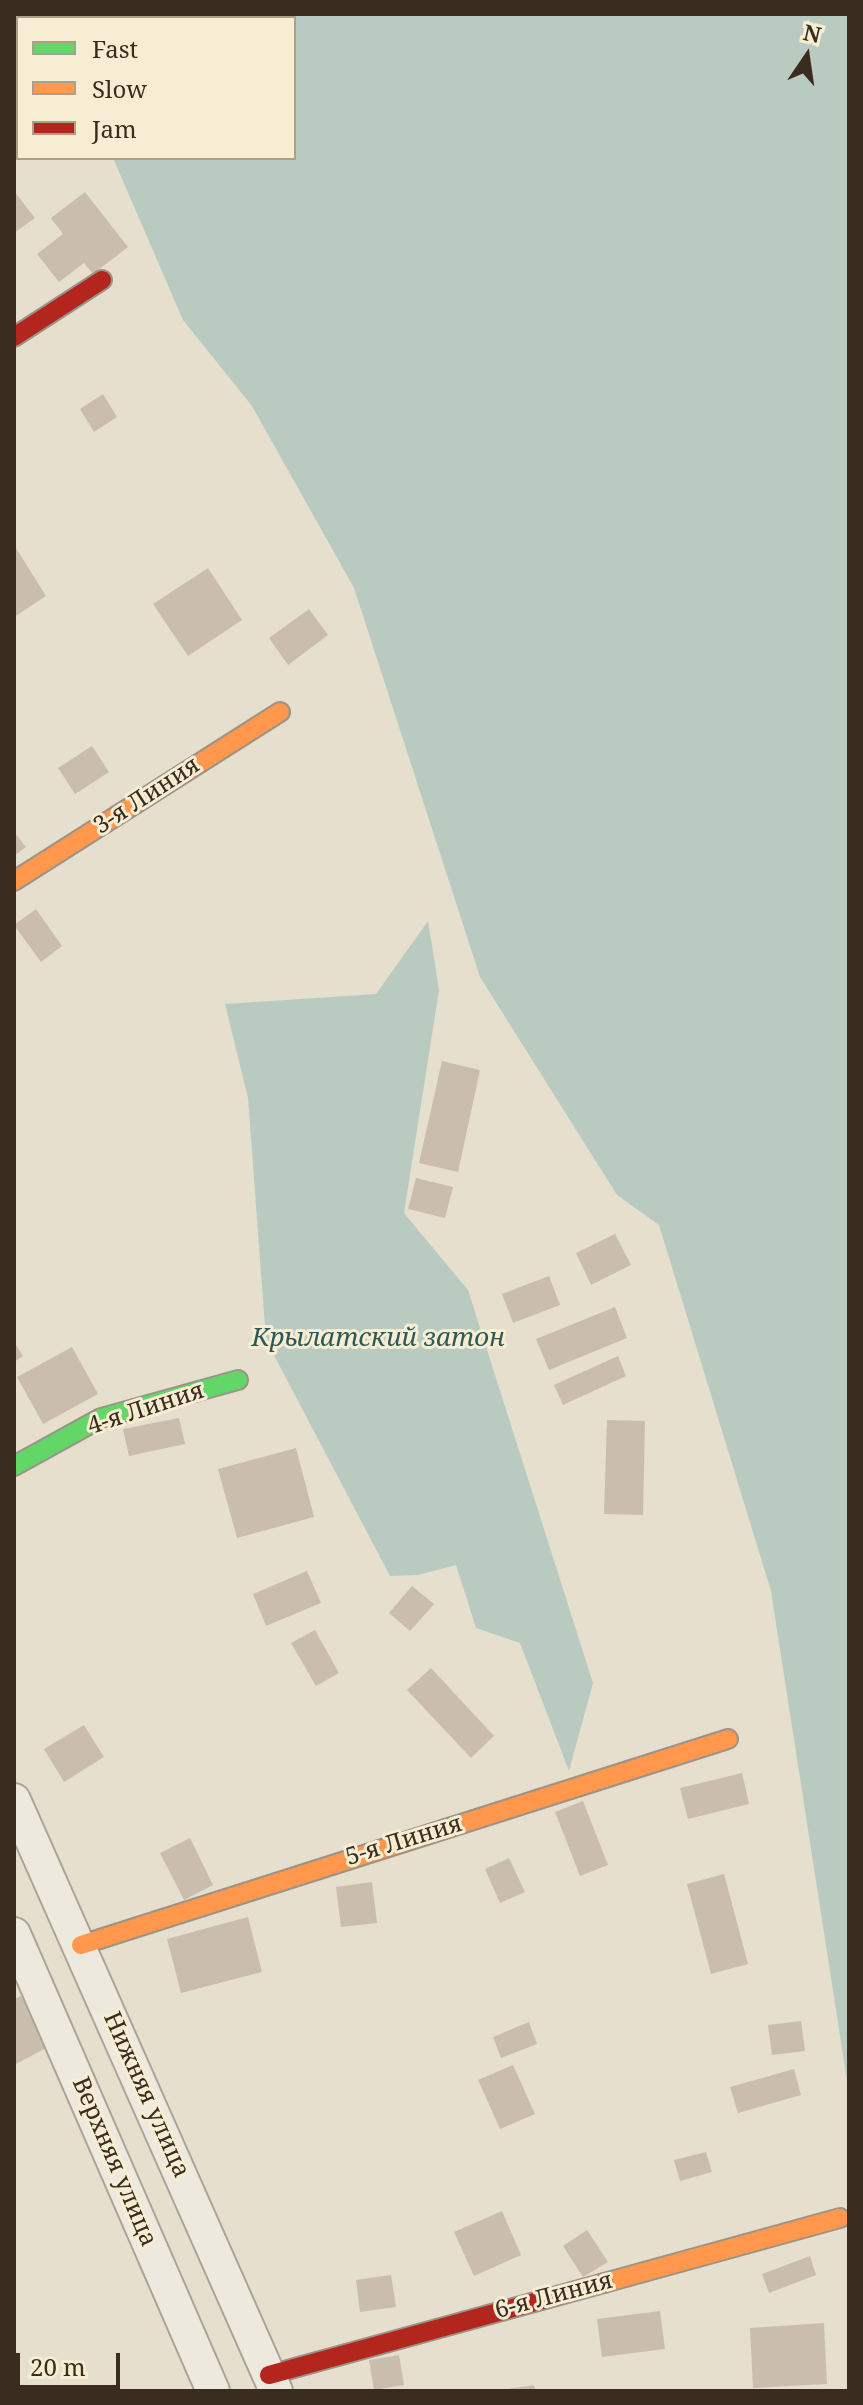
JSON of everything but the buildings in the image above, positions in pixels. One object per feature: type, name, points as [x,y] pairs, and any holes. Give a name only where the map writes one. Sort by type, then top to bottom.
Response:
[{"type":"street","points":[[14,337],[102,280]]},
{"type":"street","name":"3-я Линия","points":[[14,881],[280,712]]},
{"type":"street","name":"4-я Линия","points":[[14,1466],[101,1418],[238,1380]]},
{"type":"street","name":"5-я Линия","points":[[81,1945],[728,1739]]},
{"type":"street","name":"Нижняя улица","points":[[14,1800],[81,1945],[272,2383]]},
{"type":"street","name":"Верхняя улица","points":[[14,1934],[213,2391]]},
{"type":"street","name":"6-я Линия","points":[[272,2383],[840,2218]]},
{"type":"water","points":[[849,14],[849,2094],[771,1591],[659,1225],[617,1195],[480,977],[354,588],[252,406],[183,320],[114,160],[296,160],[296,16],[60,16]]},
{"type":"water","name":"Крылатский затон","points":[[428,921],[439,990],[404,1213],[468,1290],[593,1683],[569,1771],[520,1643],[476,1628],[456,1565],[418,1575],[390,1576],[266,1340],[248,1098],[225,1004],[376,994]]},
{"type":"traffic: fast","points":[[14,1466],[101,1418],[238,1380]]},
{"type":"traffic: slow","points":[[14,881],[280,712]]},
{"type":"traffic: slow","points":[[81,1945],[728,1739]]},
{"type":"traffic: slow","points":[[604,2283],[840,2218]]},
{"type":"traffic: jam","points":[[14,337],[102,280]]},
{"type":"traffic: jam","points":[[269,2375],[604,2283]]}]
